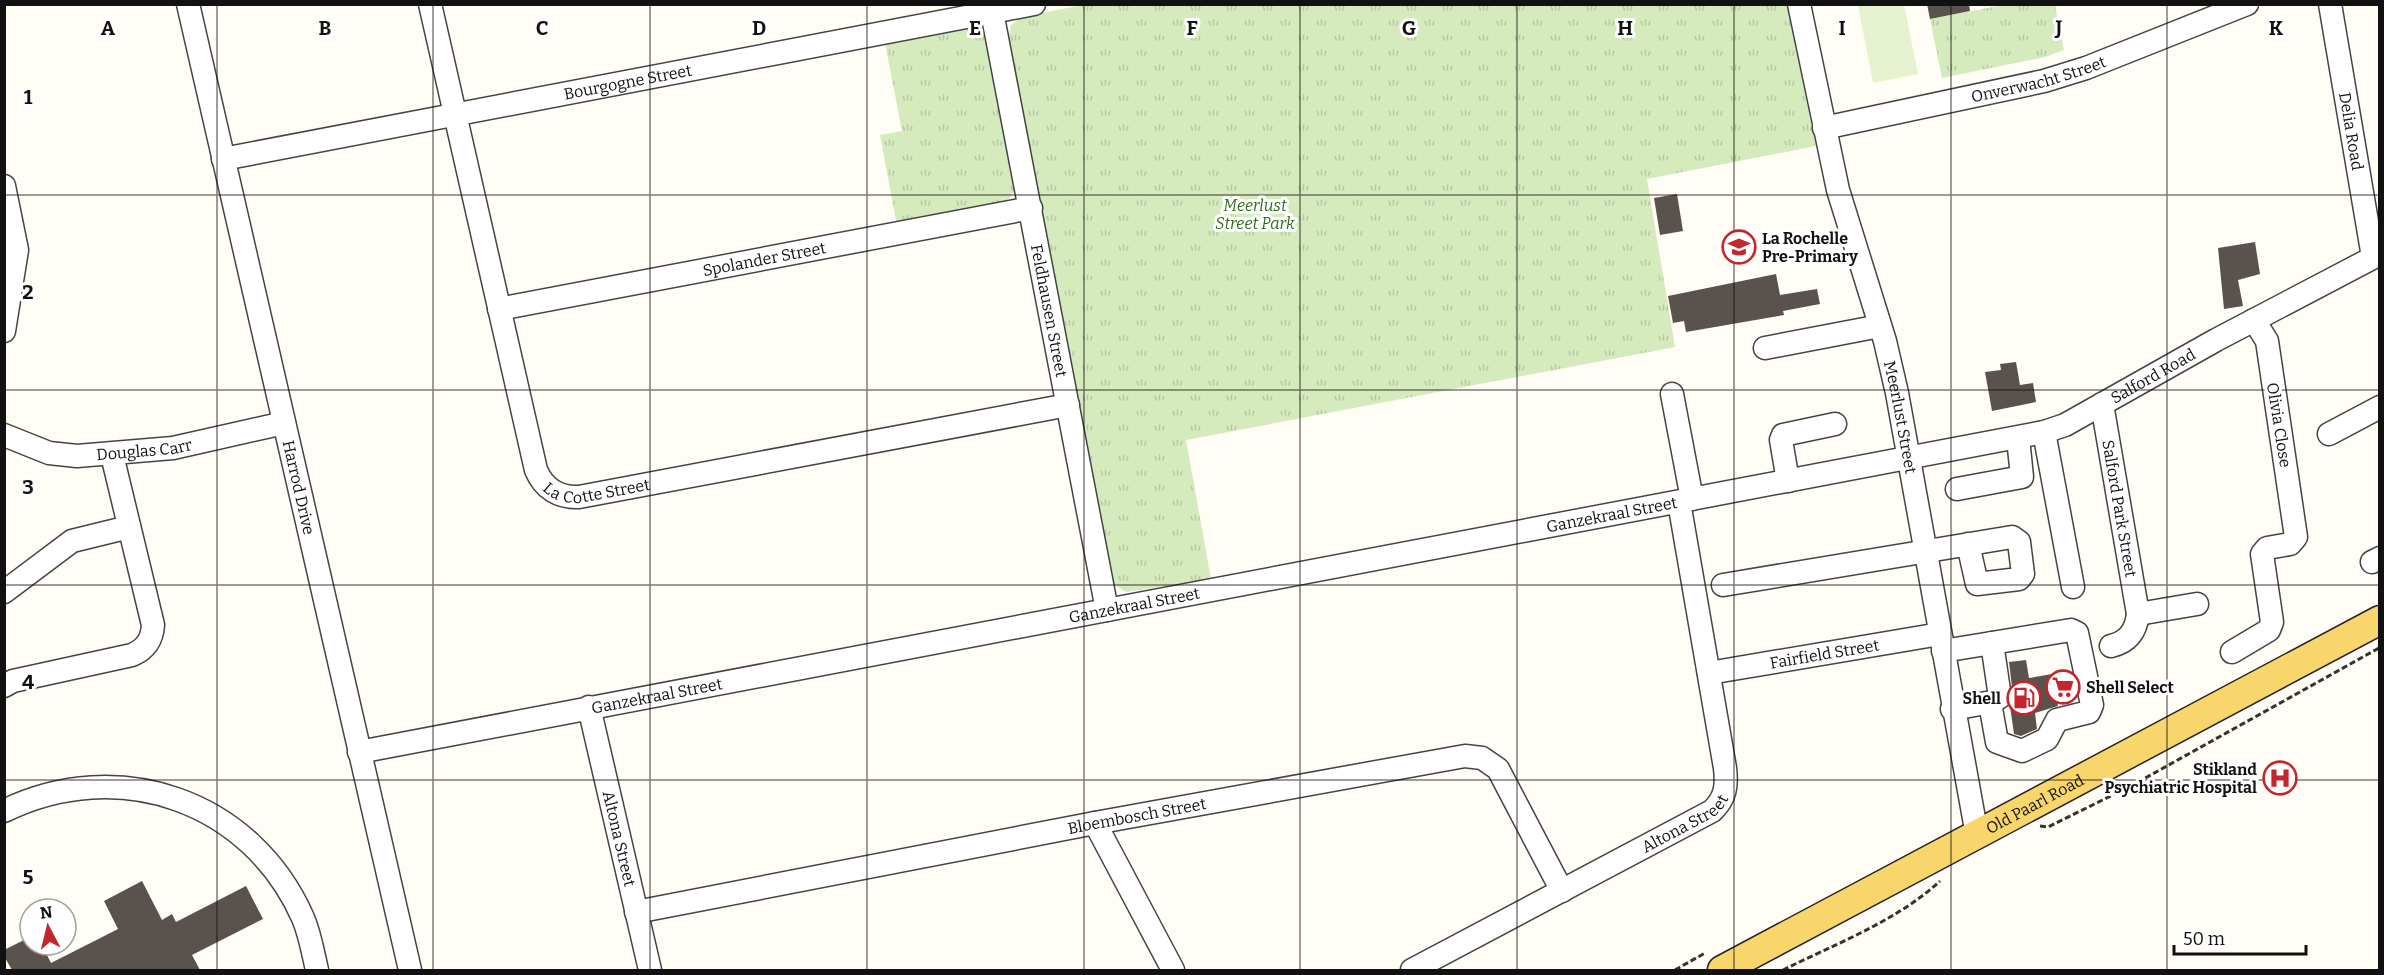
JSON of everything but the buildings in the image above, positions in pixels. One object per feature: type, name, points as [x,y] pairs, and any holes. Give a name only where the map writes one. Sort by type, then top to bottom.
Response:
[{"type":"main road","name":"Old Paarl Road","points":[[1722,970],[2379,620]]},
{"type":"street","name":"Harrod Drive","points":[[188,4],[410,970]]},
{"type":"street","name":"La Cotte Street","points":[[430,4],[536,470],[547,487],[567,497],[579,497],[1068,405]]},
{"type":"street","name":"Bourgogne Street","points":[[223,159],[1034,4]]},
{"type":"street","name":"Meerlust Street","points":[[1799,4],[1824,128],[1845,215],[1893,375],[1910,459],[1952,709],[1977,835]]},
{"type":"street","name":"Onverwacht Street","points":[[1824,128],[2044,81],[2095,64],[2247,4]]},
{"type":"street","name":"Delia Road","points":[[2330,4],[2376,255]]},
{"type":"street","name":"Feldhausen Street","points":[[992,12],[1107,610]]},
{"type":"street","points":[[4,186],[17,250],[4,331]]},
{"type":"street","name":"Spolander Street","points":[[499,309],[1031,208]]},
{"type":"street","name":"Salford Road","points":[[1910,459],[2018,438],[2065,425],[2376,255]]},
{"type":"street","name":"Olivia Close","points":[[2232,652],[2269,630],[2272,622],[2262,554],[2266,548],[2290,544],[2296,534],[2267,341],[2254,320]]},
{"type":"street","points":[[1765,348],[1880,326]]},
{"type":"street","name":"Altona Street","points":[[1412,970],[1712,811],[1720,803],[1725,792],[1726,776],[1708,673],[1672,394]]},
{"type":"street","name":"Salford Park Street","points":[[2102,404],[2138,614]]},
{"type":"street","points":[[2329,434],[2379,407]]},
{"type":"street","name":"Douglas Carr","points":[[4,435],[57,455],[112,455],[173,448],[284,423]]},
{"type":"street","points":[[1788,481],[1781,440],[1783,435],[1835,424]]},
{"type":"street","points":[[2044,432],[2050,450],[2073,587]]},
{"type":"street","points":[[1957,489],[2022,477],[2018,438]]},
{"type":"street","points":[[4,686],[13,681],[132,655],[147,644],[153,625],[112,455]]},
{"type":"street","name":"Ganzekraal Street","points":[[359,752],[1910,459]]},
{"type":"street","points":[[4,592],[72,541],[129,527]]},
{"type":"street","points":[[1723,585],[1968,544]]},
{"type":"street","points":[[2111,646],[2127,639],[2136,626],[2138,614],[2197,604]]},
{"type":"street","name":"Fairfield Street","points":[[1708,673],[1941,642],[1992,643],[2071,630],[2076,632],[2091,706],[2086,714],[2055,721],[2047,739],[2022,751],[1997,742],[1990,703]]},
{"type":"street","points":[[1952,709],[1990,703],[1996,701],[2001,694],[1992,643]]},
{"type":"street","name":"Altona Street","points":[[589,707],[650,970]]},
{"type":"street","name":"Bloembosch Street","points":[[636,912],[1095,823],[1474,756],[1490,762],[1503,777],[1562,891]]},
{"type":"street","points":[[4,811],[30,798],[66,789],[98,786],[160,792],[186,802],[229,826],[266,858],[286,886],[303,918],[317,970]]},
{"type":"street","points":[[1095,823],[1173,970]]},
{"type":"path","points":[[2039,826],[2048,826],[2131,786],[2379,648]]},
{"type":"path","points":[[1783,970],[1875,924],[1928,893],[1946,876]]},
{"type":"green space","name":"Meerlust Street Park","points":[[1088,4],[1787,5],[1816,146],[1647,179],[1675,347],[1186,440],[1211,579],[1126,592],[1112,583],[1008,38],[1011,25],[1021,17]]},
{"type":"green space","points":[[1858,5],[1904,5],[1918,74],[1873,83]]},
{"type":"green space","points":[[2003,5],[2055,5],[2064,50],[2045,57],[1942,78],[1930,19]]},
{"type":"green space","points":[[973,27],[986,36],[1015,191],[1006,202],[897,226],[880,135],[902,131],[885,43]]},
{"type":"place","name":"La Rochelle Pre-Primary","points":[[1739,247]]},
{"type":"place","name":"Shell Select","points":[[2063,687]]},
{"type":"place","name":"Shell","points":[[2024,698]]},
{"type":"place","name":"Stikland Psychiatric Hospital","points":[[2280,778]]}]
